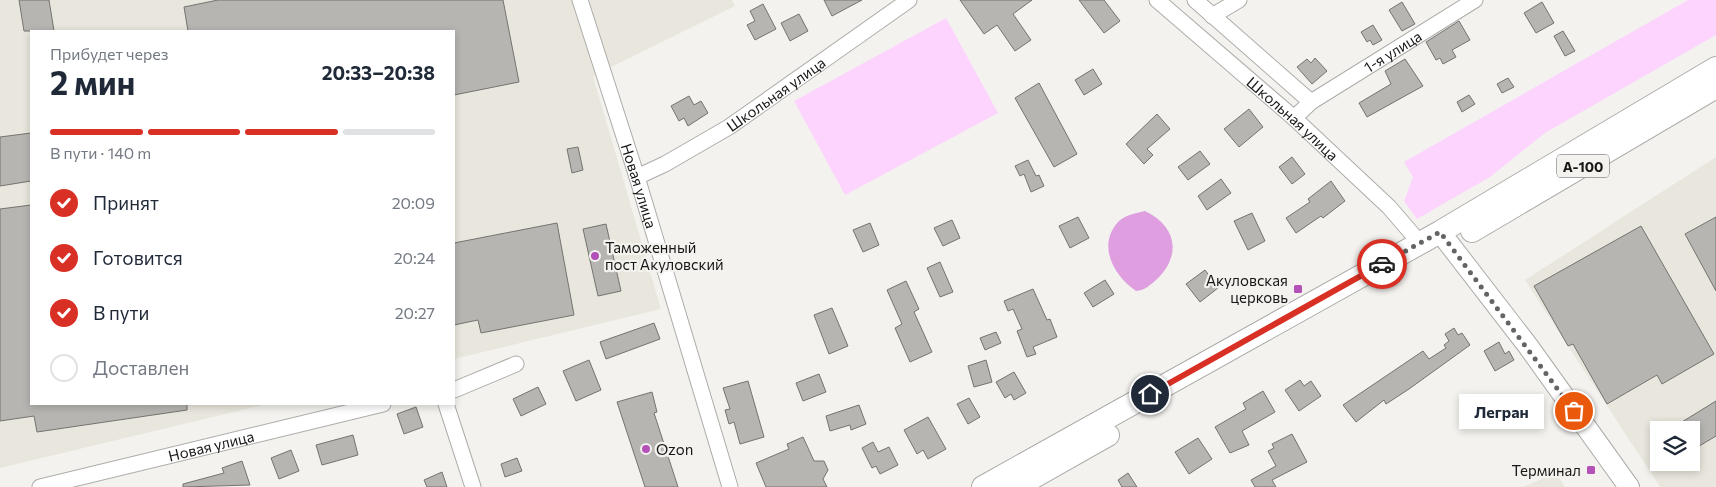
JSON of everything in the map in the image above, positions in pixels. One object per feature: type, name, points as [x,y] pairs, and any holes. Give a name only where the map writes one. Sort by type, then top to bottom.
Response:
[{"type":"main road","name":"А-100","points":[[1016,487],[1367,289],[1716,68]]},
{"type":"main road","name":"А-100","points":[[983,487],[1413,247],[1445,238],[1716,86]]},
{"type":"street","name":"Новая улица","points":[[580,0],[637,177],[730,487]]},
{"type":"street","name":"Школьная улица","points":[[637,177],[665,164],[729,127],[910,0]]},
{"type":"street","name":"Школьная улица","points":[[1158,0],[1294,118],[1389,207],[1413,247]]},
{"type":"street","points":[[1195,0],[1311,102]]},
{"type":"street","points":[[1212,16],[1239,0]]},
{"type":"street","name":"1-я улица","points":[[1294,118],[1311,102],[1475,0]]},
{"type":"street","points":[[1445,238],[1528,346],[1629,487]]},
{"type":"street","points":[[455,390],[516,364]]},
{"type":"street","name":"Новая улица","points":[[40,487],[379,405]]},
{"type":"street","points":[[446,405],[473,487]]},
{"type":"shaded area","points":[[0,0],[732,0],[735,6],[593,76],[661,309],[455,359],[455,30],[30,30],[30,405],[264,405],[0,468]]},
{"type":"shaded area","points":[[1688,0],[1716,0],[1716,35],[1545,133],[1490,177],[1417,219],[1404,201],[1413,177],[1404,162]]},
{"type":"shaded area","points":[[946,18],[998,113],[845,195],[794,101]]},
{"type":"shaded area","points":[[1716,157],[1716,487],[1660,487],[1525,280]]},
{"type":"shaded area","points":[[1145,211],[1156,217],[1164,225],[1172,242],[1172,252],[1170,261],[1156,280],[1144,289],[1136,291],[1128,285],[1115,269],[1108,250],[1109,240],[1112,230],[1119,221],[1131,214]]},
{"type":"shaded area","points":[[1556,473],[1565,487],[1523,487]]},
{"type":"building","points":[[19,0],[49,0],[54,30],[24,31]]},
{"type":"building","points":[[218,0],[503,0],[519,82],[455,95],[455,30],[188,30],[184,7]]},
{"type":"building","points":[[824,0],[862,0],[832,16]]},
{"type":"building","points":[[960,0],[1032,0],[1013,14],[1031,40],[1015,51],[997,25],[984,34]]},
{"type":"building","points":[[1079,0],[1104,0],[1120,21],[1104,33]]},
{"type":"building","points":[[1402,2],[1415,24],[1402,31],[1389,10]]},
{"type":"building","points":[[1542,2],[1554,23],[1536,33],[1524,13]]},
{"type":"building","points":[[763,4],[776,29],[755,40],[747,25],[755,21],[750,11]]},
{"type":"building","points":[[799,14],[808,31],[790,41],[781,23]]},
{"type":"building","points":[[1459,21],[1470,40],[1452,50],[1456,57],[1443,64],[1440,58],[1436,60],[1426,42]]},
{"type":"building","points":[[1373,25],[1382,40],[1373,45],[1370,40],[1367,42],[1361,32]]},
{"type":"building","points":[[1563,31],[1575,51],[1565,56],[1554,36]]},
{"type":"building","points":[[1315,58],[1327,71],[1312,84],[1297,67],[1307,59],[1311,63]]},
{"type":"building","points":[[1405,59],[1423,86],[1367,117],[1359,103],[1391,84],[1385,71]]},
{"type":"building","points":[[1093,69],[1102,84],[1084,95],[1075,80]]},
{"type":"building","points":[[1508,78],[1514,87],[1502,93],[1497,84]]},
{"type":"building","points":[[1039,83],[1077,154],[1054,167],[1015,98]]},
{"type":"building","points":[[1469,95],[1475,104],[1462,112],[1457,102]]},
{"type":"building","points":[[689,96],[694,105],[701,101],[708,113],[688,126],[684,118],[679,121],[671,106]]},
{"type":"building","points":[[1249,109],[1263,127],[1239,147],[1224,129]]},
{"type":"building","points":[[1157,114],[1170,129],[1147,149],[1153,155],[1144,164],[1126,144]]},
{"type":"building","points":[[30,133],[30,181],[0,186],[0,137]]},
{"type":"building","points":[[578,147],[583,170],[572,173],[567,149]]},
{"type":"building","points":[[1200,151],[1210,164],[1188,180],[1178,167]]},
{"type":"building","points":[[1292,157],[1305,174],[1292,184],[1279,167]]},
{"type":"building","points":[[1028,160],[1036,176],[1039,175],[1044,186],[1031,192],[1024,174],[1020,176],[1015,166]]},
{"type":"building","points":[[1221,179],[1231,193],[1207,210],[1198,196]]},
{"type":"building","points":[[1331,181],[1345,201],[1323,218],[1321,216],[1296,233],[1286,218],[1310,202],[1308,199]]},
{"type":"building","points":[[30,205],[30,405],[187,405],[187,410],[37,432],[34,416],[0,421],[0,209]]},
{"type":"building","points":[[1252,213],[1265,241],[1248,250],[1234,221]]},
{"type":"building","points":[[1078,217],[1089,238],[1070,248],[1059,226]]},
{"type":"building","points":[[1716,217],[1716,291],[1685,234]]},
{"type":"building","points":[[952,220],[960,238],[943,246],[934,228]]},
{"type":"building","points":[[557,223],[574,315],[481,333],[478,320],[455,325],[455,243]]},
{"type":"building","points":[[870,223],[879,245],[863,252],[853,230]]},
{"type":"building","points":[[606,224],[621,291],[598,296],[583,229]]},
{"type":"building","points":[[1641,226],[1714,354],[1662,384],[1657,375],[1607,404],[1573,344],[1568,346],[1534,286]]},
{"type":"building","points":[[940,262],[953,292],[940,297],[927,268]]},
{"type":"building","points":[[1205,270],[1218,288],[1200,302],[1186,284]]},
{"type":"building","points":[[1105,280],[1114,294],[1093,307],[1084,293]]},
{"type":"building","points":[[906,281],[919,309],[914,312],[932,352],[910,362],[895,328],[902,324],[887,290]]},
{"type":"building","points":[[1033,289],[1047,320],[1050,319],[1057,337],[1033,347],[1036,354],[1027,357],[1017,331],[1022,329],[1013,309],[1008,311],[1004,301]]},
{"type":"building","points":[[832,308],[848,346],[829,354],[814,315]]},
{"type":"building","points":[[654,323],[660,339],[606,359],[600,342]]},
{"type":"building","points":[[1454,328],[1458,335],[1462,333],[1470,345],[1386,404],[1384,400],[1356,422],[1343,405],[1423,351],[1429,359],[1446,348],[1444,345],[1449,341],[1445,334]]},
{"type":"building","points":[[996,332],[1001,343],[985,350],[980,338]]},
{"type":"building","points":[[1499,342],[1505,354],[1509,351],[1514,360],[1495,371],[1484,351]]},
{"type":"building","points":[[589,360],[601,390],[576,401],[563,371]]},
{"type":"building","points":[[986,360],[992,382],[974,387],[968,366]]},
{"type":"building","points":[[1014,372],[1026,393],[1014,400],[1011,394],[1005,398],[996,382]]},
{"type":"building","points":[[819,374],[826,392],[803,401],[796,383]]},
{"type":"building","points":[[1300,380],[1304,386],[1311,381],[1321,396],[1299,411],[1285,390]]},
{"type":"building","points":[[748,381],[764,437],[740,444],[734,422],[729,424],[725,410],[730,409],[723,388]]},
{"type":"building","points":[[538,387],[546,404],[521,416],[513,399]]},
{"type":"building","points":[[1263,391],[1275,412],[1242,431],[1249,445],[1230,453],[1215,427],[1246,409],[1243,403]]},
{"type":"building","points":[[652,392],[657,412],[654,413],[678,487],[645,487],[617,402]]},
{"type":"building","points":[[969,398],[980,417],[968,424],[957,404]]},
{"type":"building","points":[[1716,401],[1716,436],[1700,446],[1700,421],[1684,421]]},
{"type":"building","points":[[859,405],[866,424],[851,430],[850,425],[830,431],[826,416]]},
{"type":"building","points":[[416,407],[423,427],[404,434],[397,414]]},
{"type":"building","points":[[928,417],[946,449],[928,459],[923,450],[917,454],[904,430]]},
{"type":"building","points":[[1292,434],[1307,462],[1272,480],[1276,487],[1255,487],[1251,480],[1276,466],[1268,451],[1274,448],[1272,444]]},
{"type":"building","points":[[353,435],[358,455],[322,465],[316,445]]},
{"type":"building","points":[[803,437],[814,461],[824,461],[828,470],[823,479],[827,487],[766,487],[756,463],[789,449],[787,444]]},
{"type":"building","points":[[1198,438],[1212,459],[1189,474],[1175,452]]},
{"type":"building","points":[[873,442],[878,452],[889,447],[898,465],[880,474],[876,466],[872,468],[862,448]]},
{"type":"building","points":[[291,450],[299,471],[279,479],[271,458]]},
{"type":"building","points":[[517,458],[522,471],[505,477],[501,464]]},
{"type":"building","points":[[242,461],[250,485],[183,487],[183,484],[224,473],[222,468]]},
{"type":"building","points":[[442,472],[447,487],[427,487],[424,480]]},
{"type":"building","points":[[1128,473],[1137,487],[1122,487],[1118,480]]},
{"type":"way so far","points":[[1382,264],[1440,232],[1528,346],[1574,411]]},
{"type":"place","name":"Таможенный пост Акуловский","points":[[595,256]]},
{"type":"place","name":"Акуловская церковь","points":[[1298,289]]},
{"type":"place","name":"Легран","points":[[1574,411]]},
{"type":"place","name":"Ozon","points":[[646,449]]},
{"type":"place","name":"Терминал","points":[[1591,470]]},
{"type":"route","points":[[1150,394],[1382,264]]}]
